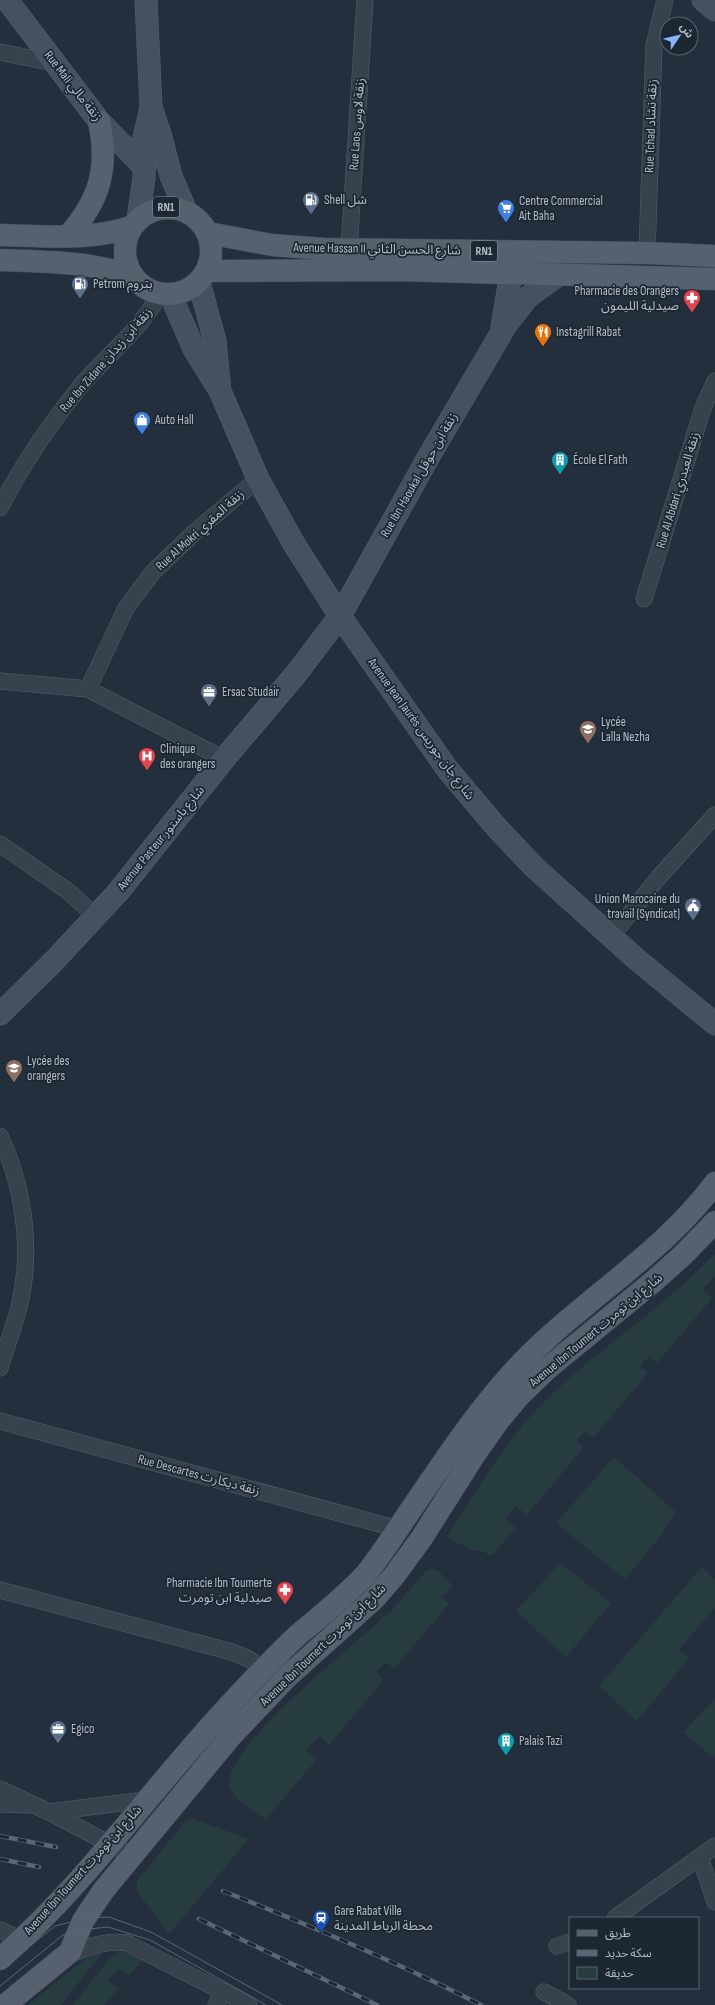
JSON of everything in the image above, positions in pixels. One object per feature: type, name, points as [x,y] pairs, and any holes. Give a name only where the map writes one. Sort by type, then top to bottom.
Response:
[{"type":"main road","points":[[68,236],[82,220],[93,202],[100,183],[104,162],[103,141],[99,121]]},
{"type":"main road","name":"RN1","points":[[0,235],[102,235],[135,223],[151,211],[166,207],[186,211],[195,217],[208,233],[212,252],[203,276],[181,292],[165,294]]},
{"type":"main road","points":[[134,277],[127,263],[125,247],[135,223]]},
{"type":"main road","name":"Avenue Hassan II شارع الحسن الثاني","points":[[208,233],[272,245],[324,249],[647,253],[715,256]]},
{"type":"main road","points":[[0,260],[96,266],[134,277],[150,290],[165,294]]},
{"type":"main road","name":"Avenue Hassan II شارع الحسن الثاني","points":[[203,276],[392,270],[715,279]]},
{"type":"main road","name":"Avenue Ibn Toumert شارع ابن تومرت","points":[[0,1959],[22,1940],[110,1844],[146,1800],[263,1668],[344,1596],[366,1573],[398,1529],[470,1422],[511,1374],[537,1347],[667,1238],[699,1204],[715,1183]]},
{"type":"main road","name":"Avenue Ibn Toumert شارع ابن تومرت","points":[[5,2005],[67,1956],[73,1947],[80,1928],[90,1910],[131,1855],[231,1736],[262,1702],[316,1650],[374,1599],[394,1576],[421,1540],[473,1457],[499,1420],[520,1396],[548,1368],[660,1276],[715,1222]]},
{"type":"street","name":"Rue Mali زنقة مالي","points":[[7,0],[99,121],[145,168]]},
{"type":"street","points":[[135,223],[143,196],[145,168],[144,138],[151,107],[146,0]]},
{"type":"street","name":"Rue Laos زنقة لاوس","points":[[349,249],[365,0]]},
{"type":"street","name":"Rue Tchad زنقة نشاد","points":[[647,253],[654,44],[665,0]]},
{"type":"street","points":[[703,0],[715,10]]},
{"type":"street","points":[[0,52],[54,63]]},
{"type":"street","points":[[151,107],[171,176],[186,211]]},
{"type":"street","name":"Rue Ibn Haoukal زنقة ابن حوقل","points":[[500,334],[511,273]]},
{"type":"street","name":"Rue Ibn Haoukal زنقة ابن حوقل","points":[[340,616],[429,456],[512,315],[528,297],[560,274]]},
{"type":"street","name":"Avenue Jean Jaurès شارع جان جوريس","points":[[203,276],[215,340],[220,390]]},
{"type":"street","name":"Avenue Jean Jaurès شارع جان جوريس","points":[[165,294],[194,349],[220,390],[258,479],[294,544],[340,616],[416,725],[470,797],[534,867],[611,937],[715,1024]]},
{"type":"street","name":"Rue Ibn Zidane زنقة ابن زيدان","points":[[0,508],[32,452],[79,388],[146,317],[165,294]]},
{"type":"street","name":"Rue Al Abdari زنقة العبدري","points":[[644,599],[704,408],[715,381]]},
{"type":"street","name":"Rue Al Mokri زنقة المقري","points":[[88,689],[126,608],[153,572],[197,530],[258,479]]},
{"type":"street","name":"Avenue Pasteur شارع باستور","points":[[0,1014],[54,961],[150,852],[224,759],[296,674],[340,616]]},
{"type":"street","points":[[0,681],[88,689],[224,759]]},
{"type":"street","points":[[611,937],[659,877],[715,815]]},
{"type":"street","points":[[0,844],[69,892],[95,916]]},
{"type":"street","points":[[0,1136],[8,1153],[16,1181],[23,1218],[25,1253],[24,1284],[19,1306],[0,1368]]},
{"type":"street","name":"Rue Descartes زنقة ديكارت","points":[[0,1422],[398,1529]]},
{"type":"street","points":[[0,1590],[232,1652],[247,1658],[263,1668]]},
{"type":"street","points":[[0,1789],[49,1812],[131,1855]]},
{"type":"street","points":[[49,1812],[146,1800]]},
{"type":"street","points":[[0,1804],[34,1805]]},
{"type":"street","points":[[616,1917],[715,1846]]},
{"type":"street","points":[[700,1857],[715,1902]]},
{"type":"street","points":[[0,1930],[22,1940]]},
{"type":"street","points":[[67,1956],[97,1944],[117,1942],[127,1944],[249,2005]]},
{"type":"street","points":[[216,2005],[223,1991]]},
{"type":"street","points":[[544,1992],[568,2005]]},
{"type":"green space","points":[[715,1254],[715,1276],[702,1289],[712,1298],[657,1363],[649,1356],[640,1366],[648,1373],[593,1438],[585,1432],[576,1441],[583,1448],[527,1515],[516,1506],[505,1519],[516,1528],[491,1556],[480,1550],[477,1552],[446,1538],[503,1450],[543,1403],[585,1365],[695,1274]]},
{"type":"green space","points":[[614,1457],[676,1512],[662,1534],[625,1579],[556,1523]]},
{"type":"green space","points":[[560,1563],[611,1603],[566,1657],[516,1611]]},
{"type":"green space","points":[[702,1567],[715,1580],[715,1608],[679,1649],[689,1658],[637,1721],[599,1686]]},
{"type":"green space","points":[[432,1568],[437,1570],[453,1586],[442,1597],[449,1604],[394,1669],[386,1662],[376,1673],[384,1680],[329,1745],[319,1736],[306,1750],[317,1759],[266,1819],[244,1805],[234,1796],[229,1785],[233,1768],[247,1747],[294,1697],[369,1631],[400,1601],[425,1572]]},
{"type":"green space","points":[[715,1699],[715,1754],[712,1757],[683,1732]]},
{"type":"green space","points":[[194,1819],[249,1839],[169,1934],[137,1891],[137,1881],[182,1825],[189,1820]]},
{"type":"green space","points":[[120,1952],[131,1953],[143,1960],[129,1976],[118,1968],[108,1981],[118,1989],[104,2005],[73,2005],[110,1958]]},
{"type":"green space","points":[[96,1953],[102,1953],[61,2005],[28,2005],[84,1960]]},
{"type":"tram line","points":[[0,1970],[55,1926],[86,1918],[109,1917],[151,1932],[282,2005]]},
{"type":"tram line","points":[[0,1986],[63,1935],[79,1930],[108,1927],[150,1940],[266,2005]]},
{"type":"railway","points":[[0,1836],[56,1847]]},
{"type":"railway","points":[[0,1859],[39,1867]]},
{"type":"railway","points":[[223,1891],[354,1945],[481,2005]]},
{"type":"railway","points":[[199,1919],[377,2005]]},
{"type":"place","name":"Shell شل","points":[[311,215]]},
{"type":"place","name":"Centre Commercial Ait Baha","points":[[506,223]]},
{"type":"place","name":"Petrom بتروم","points":[[80,299]]},
{"type":"place","name":"Pharmacie des Orangers صيدلية الليمون","points":[[692,313]]},
{"type":"place","name":"Instagrill Rabat","points":[[543,347]]},
{"type":"place","name":"Auto Hall","points":[[142,435]]},
{"type":"place","name":"École El Fath","points":[[560,475]]},
{"type":"place","name":"Ersac Studair","points":[[209,707]]},
{"type":"place","name":"Lycée Lalla Nezha","points":[[588,744]]},
{"type":"place","name":"Clinique des orangers","points":[[147,771]]},
{"type":"place","name":"Union Marocaine du travail (Syndicat)","points":[[693,921]]},
{"type":"place","name":"Lycée des orangers","points":[[14,1083]]},
{"type":"place","name":"Pharmacie Ibn Toumerte صيدلية ابن تومرت","points":[[285,1605]]},
{"type":"place","name":"Egico","points":[[58,1744]]},
{"type":"place","name":"Palais Tazi","points":[[506,1756]]},
{"type":"place","name":"Gare Rabat Ville محطة الرباط المدينة","points":[[321,1933]]}]
